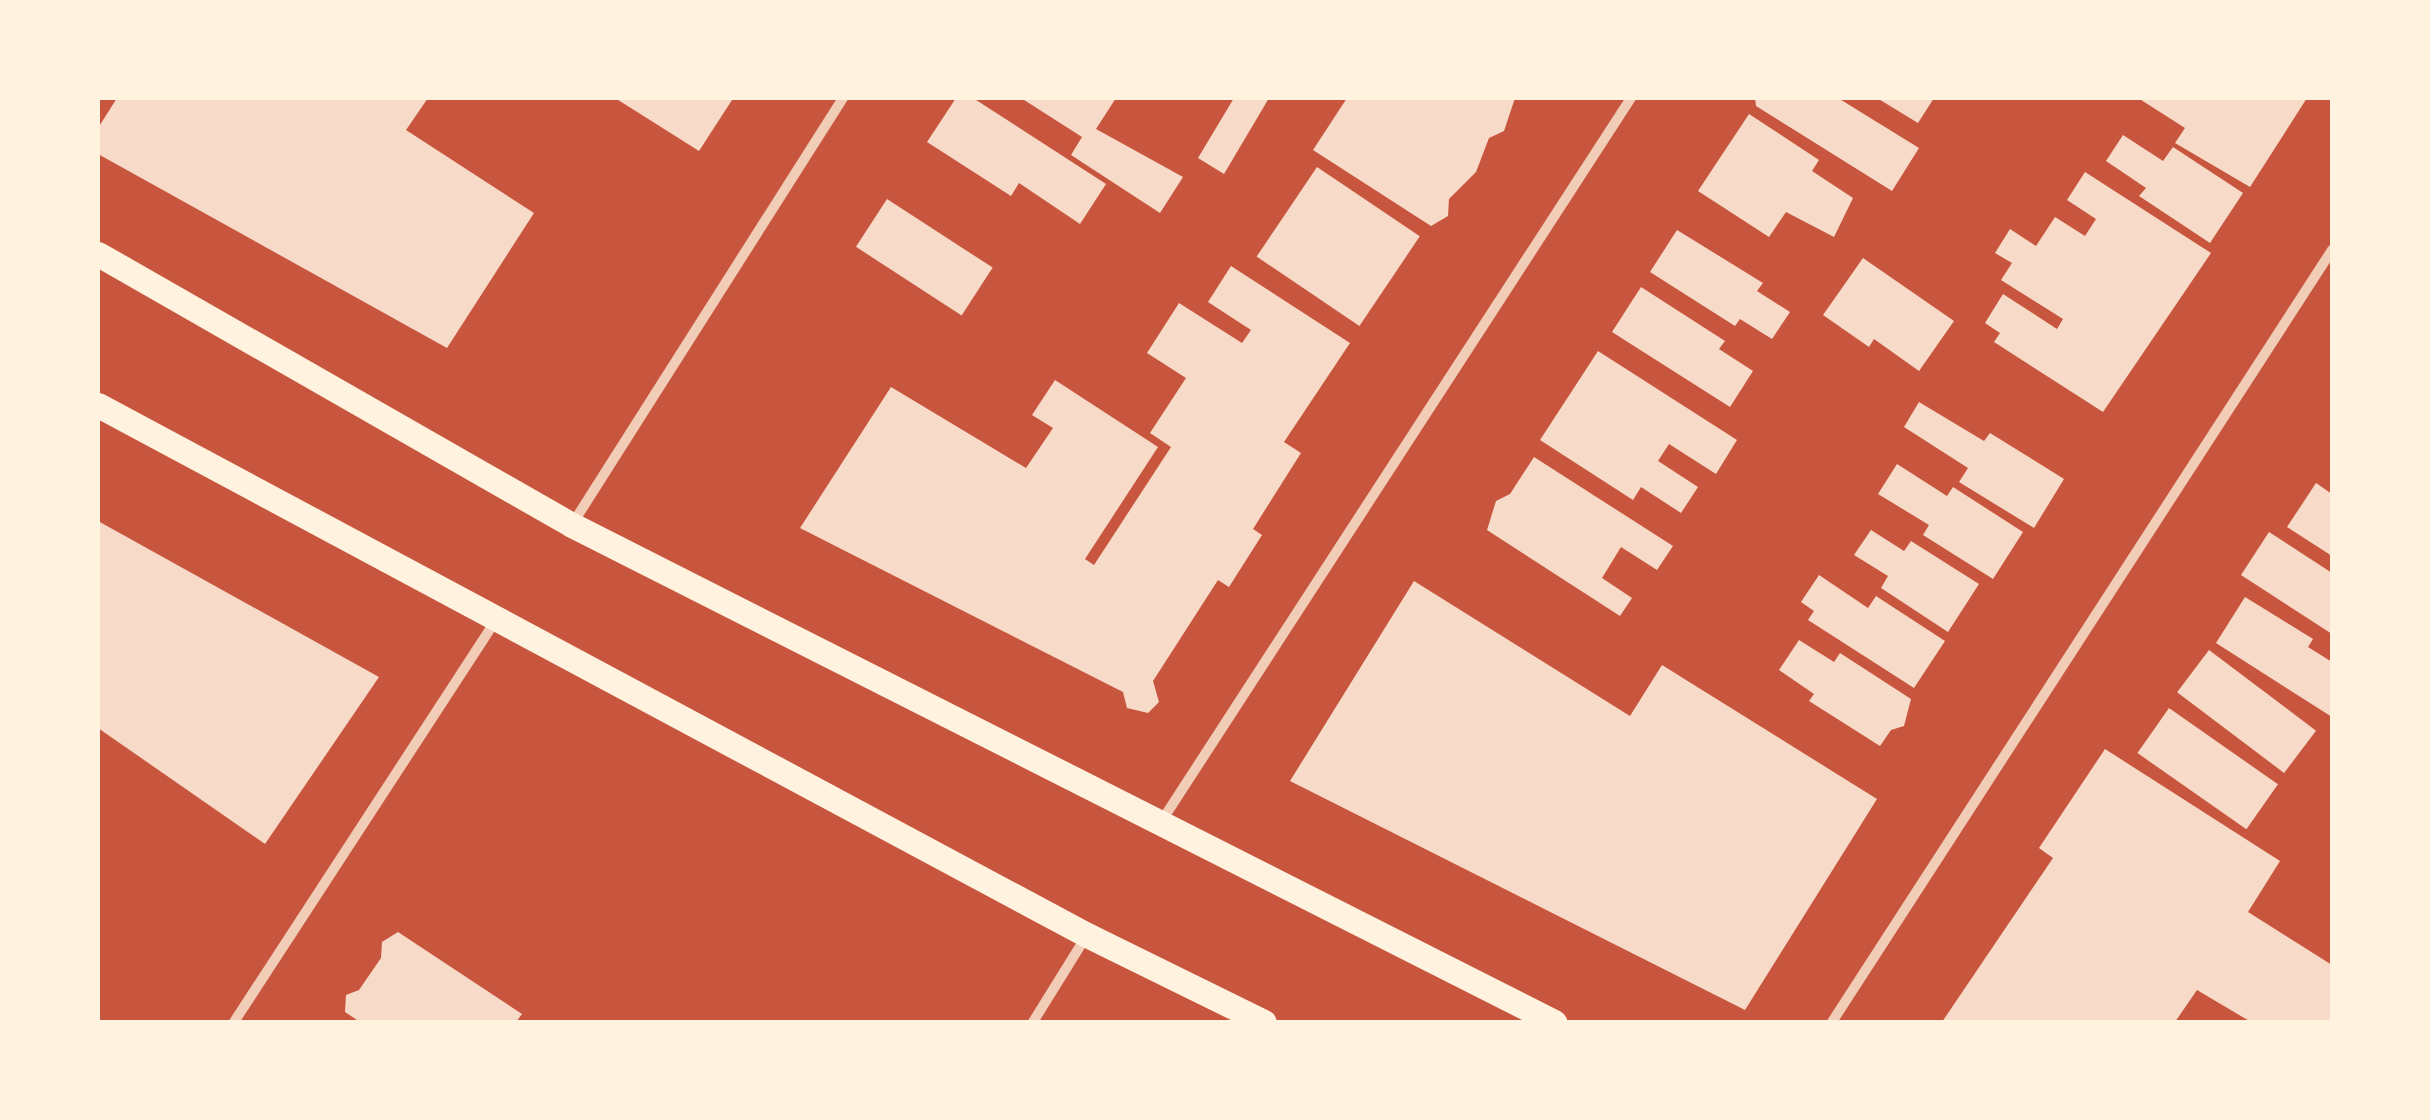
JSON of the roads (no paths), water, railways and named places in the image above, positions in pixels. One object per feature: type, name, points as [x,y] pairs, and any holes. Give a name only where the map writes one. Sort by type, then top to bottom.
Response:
[{"type":"main road","points":[[98,254],[572,525],[1158,827],[1554,1022]]},
{"type":"main road","points":[[98,405],[1087,936],[1264,1022]]},
{"type":"street","points":[[572,525],[843,98]]},
{"type":"street","points":[[1158,827],[1631,98]]},
{"type":"street","points":[[1832,1022],[2332,250]]},
{"type":"street","points":[[234,1022],[497,618]]},
{"type":"street","points":[[1033,1022],[1087,936]]}]
